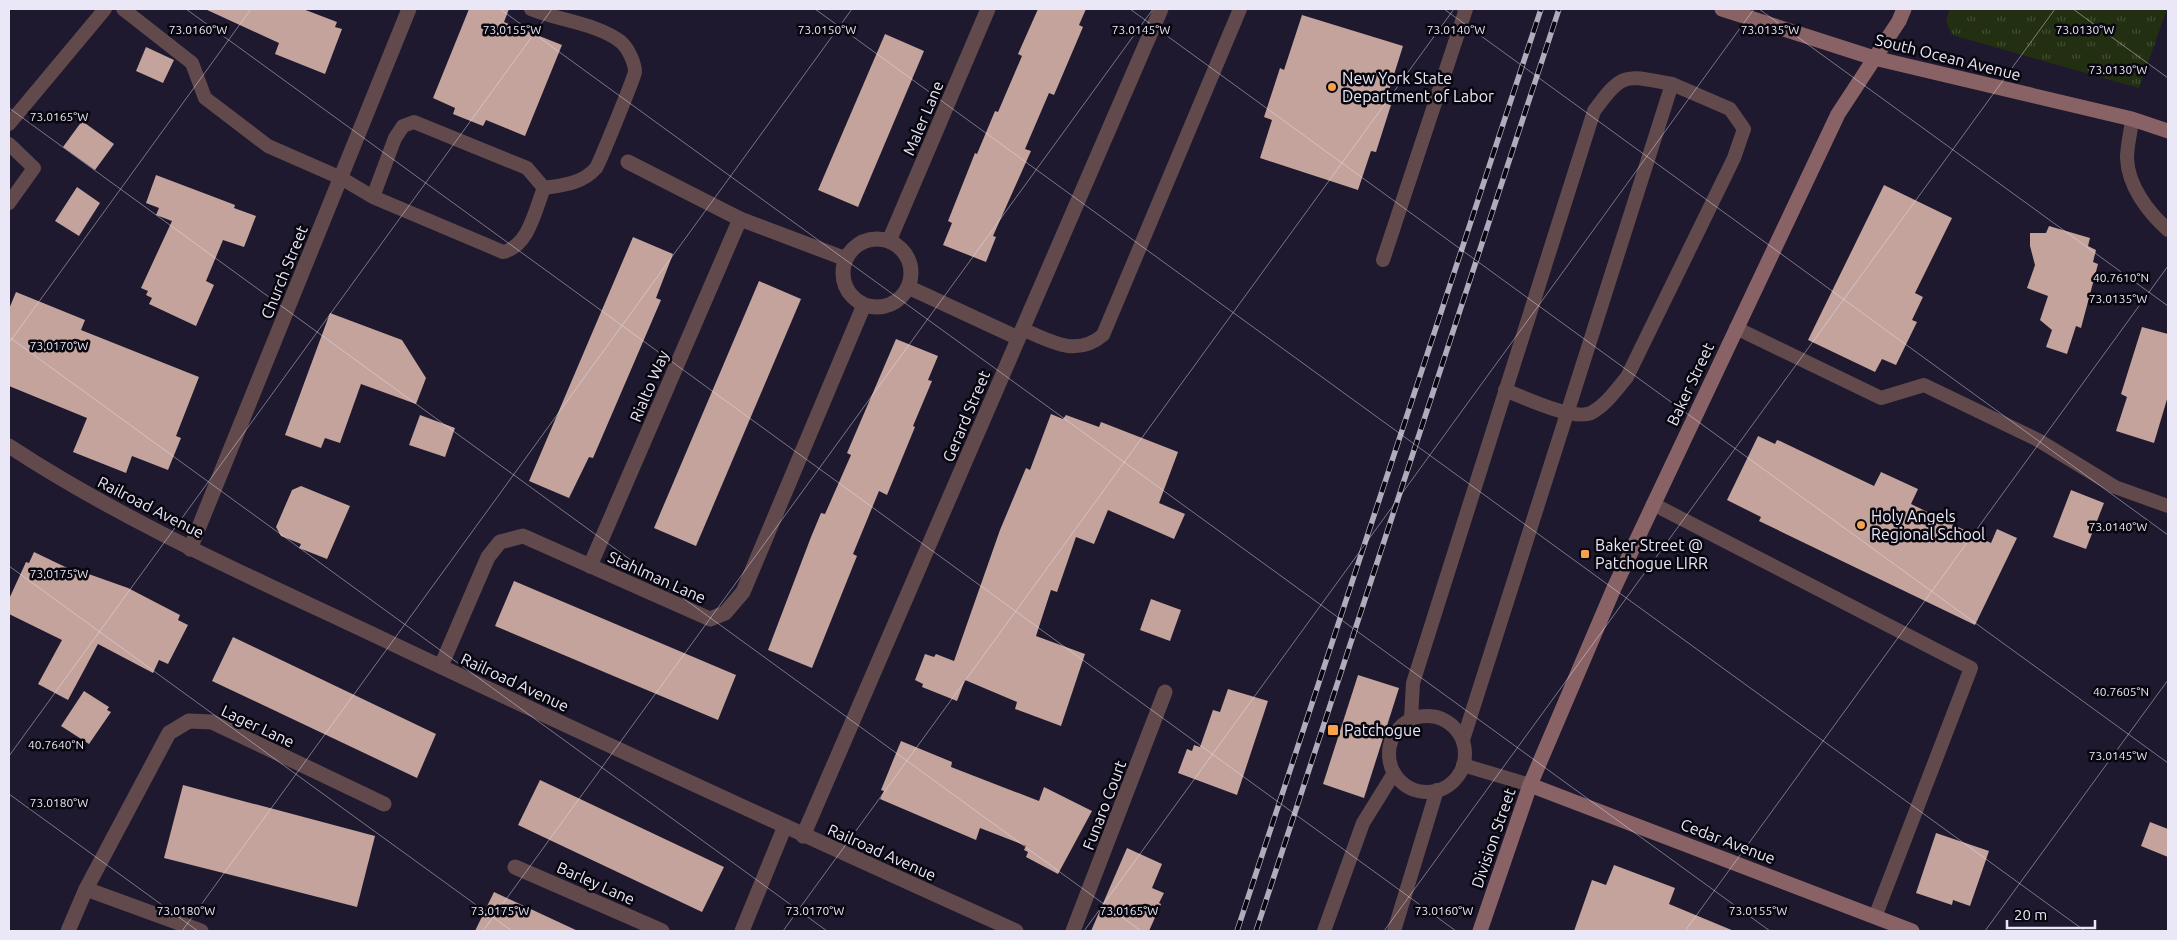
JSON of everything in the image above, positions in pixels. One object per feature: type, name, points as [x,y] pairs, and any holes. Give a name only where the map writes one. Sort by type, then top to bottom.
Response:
[{"type":"street","name":"Church Street","points":[[190,548],[409,9]]},
{"type":"street","name":"Maler Lane","points":[[889,241],[988,9]]},
{"type":"street","name":"Gerard Street","points":[[803,836],[1161,9]]},
{"type":"street","name":"South Ocean Avenue","points":[[1722,9],[1874,58],[2132,119],[2168,131]]},
{"type":"street","name":"Baker Street","points":[[1530,785],[1614,588],[1838,114],[1904,9]]},
{"type":"street","points":[[628,162],[740,219],[846,259]]},
{"type":"street","name":"Rialto Way","points":[[590,566],[740,219]]},
{"type":"street","points":[[876,239],[889,241],[900,249],[908,260],[911,274],[908,287],[900,298],[889,305],[877,308],[864,305],[853,298],[845,286],[842,273],[846,259],[853,249],[864,242],[876,239]]},
{"type":"street","points":[[908,287],[1020,334]]},
{"type":"street","name":"Stahlman Lane","points":[[441,666],[488,557],[500,542],[523,536],[710,619],[725,613],[743,592],[864,305]]},
{"type":"street","name":"Railroad Avenue","points":[[9,446],[68,484],[190,548],[803,836],[1016,931]]},
{"type":"street","name":"Funaro Court","points":[[1073,931],[1165,692]]},
{"type":"street","name":"Lager Lane","points":[[68,931],[86,889],[169,733],[189,721],[212,722],[384,804]]},
{"type":"street","name":"Cedar Avenue","points":[[1530,785],[1912,931]]},
{"type":"street","name":"Division Street","points":[[1480,931],[1530,785]]},
{"type":"street","points":[[742,931],[785,826]]},
{"type":"street","name":"Barley Lane","points":[[515,867],[662,931]]},
{"type":"street","points":[[86,889],[201,931]]},
{"type":"lane","points":[[9,124],[105,9]]},
{"type":"lane","points":[[123,9],[192,63],[205,98],[268,146],[341,178],[373,197],[503,252],[513,250],[524,238],[544,188]]},
{"type":"lane","points":[[531,9],[596,30],[621,42],[629,53],[635,73],[597,167],[584,178],[572,184],[544,188]]},
{"type":"lane","points":[[1020,334],[1064,346],[1079,348],[1093,344],[1103,335],[1240,9]]},
{"type":"lane","points":[[1383,260],[1463,19],[1466,9],[1464,9]]},
{"type":"lane","points":[[1411,719],[1413,683],[1505,390],[1594,110],[1611,87],[1629,76],[1672,84],[1730,109],[1744,129],[1734,158],[1627,377],[1606,402],[1589,414],[1567,413],[1505,390]]},
{"type":"lane","points":[[1463,740],[1672,84]]},
{"type":"lane","points":[[2132,119],[2127,158],[2131,183],[2147,207],[2168,230]]},
{"type":"lane","points":[[373,197],[395,138],[403,126],[414,122],[528,168],[544,188]]},
{"type":"lane","points":[[9,144],[34,168],[9,203]]},
{"type":"lane","points":[[1736,328],[1880,398],[1924,385],[2038,440],[2114,487],[2168,506]]},
{"type":"lane","points":[[1653,504],[1971,668],[1875,917]]},
{"type":"lane","points":[[1423,716],[1436,717],[1447,721],[1457,730],[1463,740],[1465,753],[1463,766],[1453,781],[1437,790],[1424,792],[1412,789],[1402,782],[1394,772],[1389,761],[1389,748],[1393,736],[1401,726],[1411,719],[1423,716]]},
{"type":"lane","points":[[1463,766],[1530,785]]},
{"type":"lane","points":[[1324,931],[1363,823],[1394,772]]},
{"type":"lane","points":[[1394,931],[1437,790]]},
{"type":"green space","points":[[1950,9],[2167,9],[2139,88],[1952,35],[1946,21]]},
{"type":"building","points":[[205,9],[303,9],[337,22],[335,27],[342,29],[325,74],[275,54],[279,43]]},
{"type":"building","points":[[469,9],[509,9],[504,22],[562,45],[525,136],[486,120],[483,126],[453,114],[455,108],[433,98]]},
{"type":"building","points":[[1038,9],[1086,9],[1079,25],[1083,27],[1054,95],[1049,93],[1025,149],[1031,151],[993,236],[996,237],[986,262],[943,245],[952,223],[948,221],[975,153],[977,154],[995,111],[998,112],[1022,56],[1018,54]]},
{"type":"building","name":"New York State Department of Labor","points":[[1302,15],[1403,46],[1385,103],[1391,105],[1376,152],[1371,151],[1358,190],[1260,158],[1272,120],[1264,117],[1280,68],[1284,70]]},
{"type":"building","points":[[885,34],[924,51],[858,207],[818,190]]},
{"type":"building","points":[[146,47],[174,60],[163,83],[136,71]]},
{"type":"building","points":[[82,121],[114,144],[95,170],[63,147]]},
{"type":"building","points":[[156,175],[235,205],[234,208],[256,216],[244,247],[223,240],[206,281],[214,285],[196,326],[149,304],[152,298],[146,295],[148,291],[141,288],[172,221],[156,215],[159,208],[146,203]]},
{"type":"building","points":[[1884,185],[1952,218],[1915,293],[1923,297],[1912,320],[1917,322],[1896,365],[1882,359],[1875,372],[1808,340]]},
{"type":"building","points":[[77,187],[100,203],[79,236],[55,221]]},
{"type":"building","points":[[2049,226],[2090,238],[2088,246],[2096,250],[2093,262],[2098,264],[2081,328],[2076,326],[2067,354],[2046,347],[2052,330],[2040,320],[2048,296],[2027,288],[2035,265],[2030,246],[2030,233],[2046,233]]},
{"type":"building","points":[[633,237],[673,254],[656,298],[661,300],[593,458],[589,457],[569,498],[529,481]]},
{"type":"building","points":[[759,281],[801,299],[696,546],[654,528]]},
{"type":"building","points":[[16,292],[85,320],[81,330],[199,377],[176,436],[181,438],[168,470],[132,456],[126,473],[73,452],[87,418],[9,386],[9,309]]},
{"type":"building","points":[[330,313],[402,340],[426,378],[416,404],[361,384],[340,443],[325,438],[321,448],[285,435]]},
{"type":"building","points":[[2142,327],[2168,334],[2168,396],[2154,443],[2116,431],[2127,397],[2121,394]]},
{"type":"building","points":[[896,339],[938,356],[928,380],[932,381],[887,495],[879,491],[853,554],[857,556],[812,668],[768,650],[811,537],[821,513],[825,514],[851,455],[847,453]]},
{"type":"building","points":[[1051,414],[1063,419],[1066,415],[1099,427],[1101,422],[1178,452],[1159,503],[1185,514],[1174,539],[1108,510],[1094,544],[1076,537],[1057,592],[1051,590],[1036,636],[1085,654],[1061,726],[1015,709],[1017,702],[965,680],[957,701],[922,687],[923,684],[915,680],[925,654],[934,657],[936,654],[954,661],[1000,530],[1026,468],[1030,470]]},
{"type":"building","points":[[420,415],[455,428],[445,457],[409,445]]},
{"type":"building","name":"Holy Angels Regional School","points":[[1758,436],[1775,444],[1777,440],[1780,441],[1874,486],[1881,472],[1918,489],[1911,504],[1991,543],[1997,529],[2017,538],[1975,625],[1759,521],[1761,517],[1727,500]]},
{"type":"building","points":[[301,486],[350,506],[327,559],[299,548],[301,544],[281,536],[276,527],[292,490]]},
{"type":"building","points":[[2071,490],[2104,503],[2086,549],[2053,537]]},
{"type":"building","points":[[34,552],[82,575],[83,572],[128,588],[180,615],[178,620],[188,625],[168,664],[159,660],[153,673],[98,644],[68,700],[38,684],[62,640],[9,614],[9,599],[26,562],[29,563]]},
{"type":"building","points":[[514,581],[736,675],[718,720],[495,626]]},
{"type":"building","points":[[1151,599],[1181,610],[1170,641],[1140,630]]},
{"type":"building","points":[[233,637],[436,734],[417,778],[212,681]]},
{"type":"building","name":"Patchogue","points":[[1358,675],[1399,688],[1364,798],[1323,784]]},
{"type":"building","points":[[1228,689],[1268,701],[1237,795],[1178,773],[1187,749],[1192,751],[1194,745],[1200,747],[1213,710],[1220,712]]},
{"type":"building","points":[[84,691],[109,707],[107,710],[111,712],[89,744],[61,726]]},
{"type":"building","points":[[901,741],[952,762],[951,767],[1039,801],[1044,787],[1092,811],[1058,874],[1026,857],[1028,852],[1024,850],[1026,846],[980,828],[976,840],[880,799],[884,791],[881,790]]},
{"type":"building","points":[[540,780],[724,867],[702,912],[518,825]]},
{"type":"building","points":[[183,785],[375,836],[357,907],[164,858]]},
{"type":"building","points":[[2150,822],[2168,829],[2168,857],[2141,846]]},
{"type":"building","points":[[1936,833],[1989,851],[1970,906],[1953,900],[1952,905],[1916,893]]},
{"type":"building","points":[[1127,848],[1162,864],[1152,888],[1164,893],[1159,903],[1161,904],[1149,931],[1091,931]]},
{"type":"building","points":[[1614,865],[1675,888],[1669,904],[1734,931],[1574,931],[1592,880],[1606,885]]},
{"type":"building","points":[[494,892],[578,931],[475,931]]},
{"type":"railway","points":[[1237,931],[1541,9]]},
{"type":"railway","points":[[1256,931],[1559,9]]},
{"type":"place","name":"New York State Department of Labor","points":[[1332,87]]},
{"type":"place","name":"Holy Angels Regional School","points":[[1861,525]]},
{"type":"place","name":"Baker Street @ Patchogue LIRR","points":[[1585,554]]},
{"type":"place","name":"Patchogue","points":[[1333,730]]}]
